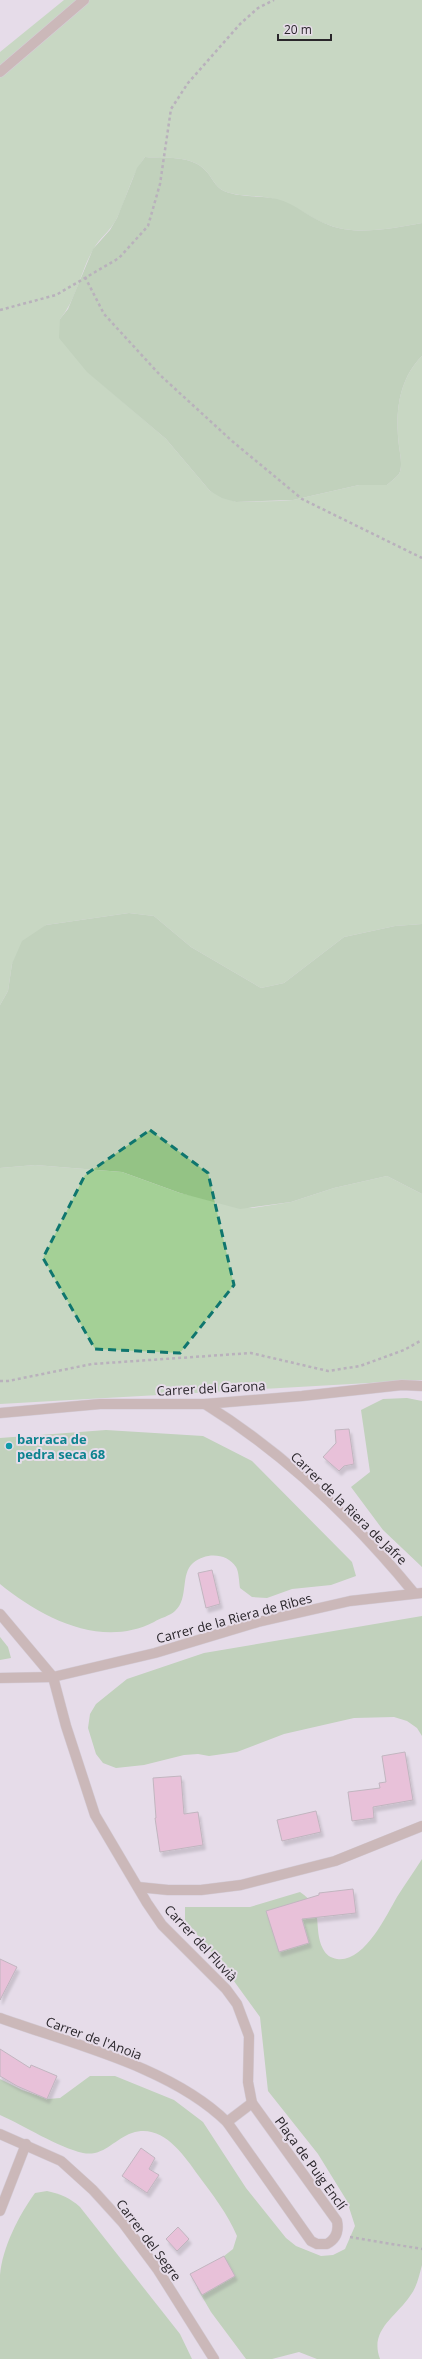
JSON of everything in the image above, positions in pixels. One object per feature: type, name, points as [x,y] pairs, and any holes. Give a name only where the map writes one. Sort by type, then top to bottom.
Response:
[{"type":"street","points":[[0,72],[84,0]]},
{"type":"street","name":"Carrer del Garona","points":[[0,1413],[100,1404],[205,1404],[302,1396],[402,1385],[422,1386]]},
{"type":"street","name":"Carrer de la Riera de Jafre","points":[[205,1404],[239,1426],[316,1490],[418,1593]]},
{"type":"street","name":"Carrer de la Riera de Ribes","points":[[0,1678],[54,1677],[155,1653],[258,1622],[350,1601],[418,1593]]},
{"type":"street","points":[[0,1614],[54,1677]]},
{"type":"street","name":"Carrer del Fluvià","points":[[54,1677],[66,1726],[95,1814],[162,1925],[226,1989],[237,2004],[249,2036],[248,2082],[252,2103]]},
{"type":"street","points":[[138,1887],[168,1890],[201,1890],[241,1885],[335,1861],[422,1826]]},
{"type":"street","name":"Carrer de l'Anoia","points":[[0,2018],[82,2046],[177,2086],[213,2109],[227,2122]]},
{"type":"street","points":[[227,2122],[252,2103]]},
{"type":"street","name":"Plaça de Puig Enclí","points":[[227,2122],[311,2240],[317,2244],[327,2244],[332,2241],[337,2231],[337,2221],[252,2103]]},
{"type":"street","name":"Carrer del Segre","points":[[0,2134],[26,2144],[61,2161],[93,2190],[123,2223],[158,2270],[214,2359]]},
{"type":"street","points":[[0,2211],[26,2144]]},
{"type":"path","points":[[0,310],[56,295],[119,258],[148,226],[160,184],[172,109],[188,83],[240,24],[258,8],[274,0]]},
{"type":"path","points":[[85,278],[104,314],[160,375],[232,441],[302,499],[422,558]]},
{"type":"path","points":[[0,1381],[8,1381],[92,1364],[251,1352],[328,1371],[360,1366],[404,1350],[422,1340]]},
{"type":"path","points":[[337,2231],[345,2236],[422,2248]]},
{"type":"highlighted area","points":[[150,1130],[208,1173],[234,1285],[180,1353],[95,1349],[43,1258],[85,1175]]},
{"type":"green space","points":[[64,0],[422,0],[422,223],[363,231],[340,228],[322,222],[284,202],[271,198],[237,195],[224,191],[216,184],[206,171],[193,162],[177,158],[145,157],[136,171],[117,218],[112,227],[98,242],[93,250],[70,303],[60,319],[88,372],[166,439],[210,491],[236,502],[293,500],[359,485],[387,485],[399,474],[401,467],[398,434],[398,410],[400,398],[408,376],[414,365],[422,356],[422,924],[395,926],[344,937],[284,983],[261,988],[191,947],[154,916],[129,913],[46,925],[12,964],[8,991],[0,1005],[0,52]]},
{"type":"green space","points":[[145,157],[177,158],[193,162],[206,171],[216,184],[224,191],[243,196],[264,197],[284,201],[322,222],[340,228],[363,231],[422,223],[422,356],[414,365],[408,376],[400,398],[398,410],[398,434],[401,467],[399,474],[387,485],[359,485],[293,500],[236,502],[222,498],[210,491],[166,439],[87,372],[59,338],[60,319],[68,309],[93,249],[110,230],[117,218],[137,168]]},
{"type":"green space","points":[[129,913],[154,916],[191,947],[261,988],[284,983],[344,937],[395,926],[422,924],[422,1194],[387,1176],[334,1188],[291,1202],[240,1209],[180,1193],[122,1172],[35,1165],[0,1168],[0,1005],[8,991],[12,964],[22,941],[46,925]]},
{"type":"green space","points":[[35,1165],[122,1172],[180,1193],[252,1208],[291,1202],[334,1188],[387,1176],[422,1194],[422,1380],[0,1404],[0,1168]]},
{"type":"green space","points":[[407,1398],[422,1401],[422,1567],[383,1530],[351,1487],[370,1472],[361,1410],[383,1399]]},
{"type":"green space","points":[[106,1430],[203,1436],[252,1461],[352,1562],[356,1576],[331,1585],[292,1589],[267,1598],[252,1597],[240,1588],[238,1572],[232,1562],[222,1557],[210,1556],[198,1559],[189,1568],[185,1580],[182,1600],[175,1611],[134,1630],[113,1632],[93,1631],[73,1626],[34,1608],[0,1584],[0,1438]]},
{"type":"green space","points":[[422,1616],[422,1736],[417,1728],[407,1721],[394,1717],[354,1718],[284,1734],[237,1752],[209,1756],[198,1754],[184,1755],[144,1765],[116,1768],[103,1763],[96,1754],[88,1728],[90,1714],[96,1704],[127,1679],[204,1653]]},
{"type":"green space","points":[[0,1637],[8,1647],[11,1658],[0,1660]]},
{"type":"green space","points":[[422,1859],[422,2265],[418,2281],[410,2296],[381,2332],[378,2340],[380,2359],[317,2359],[299,2352],[272,2359],[246,2359],[211,2312],[197,2288],[200,2275],[233,2249],[237,2236],[219,2204],[186,2158],[171,2142],[162,2136],[153,2132],[143,2131],[132,2133],[103,2150],[90,2154],[63,2146],[0,2115],[0,2079],[22,2090],[48,2099],[60,2098],[90,2076],[115,2076],[174,2100],[203,2122],[246,2188],[286,2238],[296,2246],[321,2256],[333,2255],[345,2249],[355,2226],[347,2201],[318,2154],[268,2091],[260,2017],[223,1966],[185,1920],[185,1907],[250,1907],[300,1892],[308,1898],[316,1912],[318,1933],[324,1951],[335,1959],[347,1958],[356,1954],[373,1937]]},
{"type":"green space","points":[[47,2191],[65,2197],[80,2207],[180,2334],[192,2359],[0,2359],[0,2275],[4,2254],[17,2221],[35,2193]]},
{"type":"building","points":[[349,1429],[354,1464],[344,1466],[339,1471],[323,1457],[336,1443],[335,1430]]},
{"type":"building","points":[[212,1570],[220,1604],[206,1608],[198,1573]]},
{"type":"building","points":[[405,1752],[413,1800],[373,1807],[374,1818],[352,1821],[348,1792],[380,1788],[379,1783],[386,1782],[382,1756]]},
{"type":"building","points":[[181,1776],[184,1814],[198,1812],[203,1845],[160,1852],[155,1818],[153,1778]]},
{"type":"building","points":[[316,1811],[321,1832],[282,1841],[277,1820]]},
{"type":"building","points":[[353,1889],[356,1913],[302,1919],[309,1943],[279,1952],[266,1911],[319,1895],[319,1893]]},
{"type":"building","points":[[0,1959],[17,1967],[0,2000]]},
{"type":"building","points":[[0,2049],[30,2068],[31,2065],[57,2076],[47,2099],[17,2086],[0,2076]]},
{"type":"building","points":[[141,2148],[155,2158],[149,2169],[159,2175],[147,2193],[122,2176]]},
{"type":"building","points":[[178,2227],[189,2239],[177,2251],[166,2239]]},
{"type":"building","points":[[224,2256],[235,2276],[202,2295],[190,2274]]},
{"type":"place","name":"barraca de pedra seca 68","points":[[9,1446]]}]
